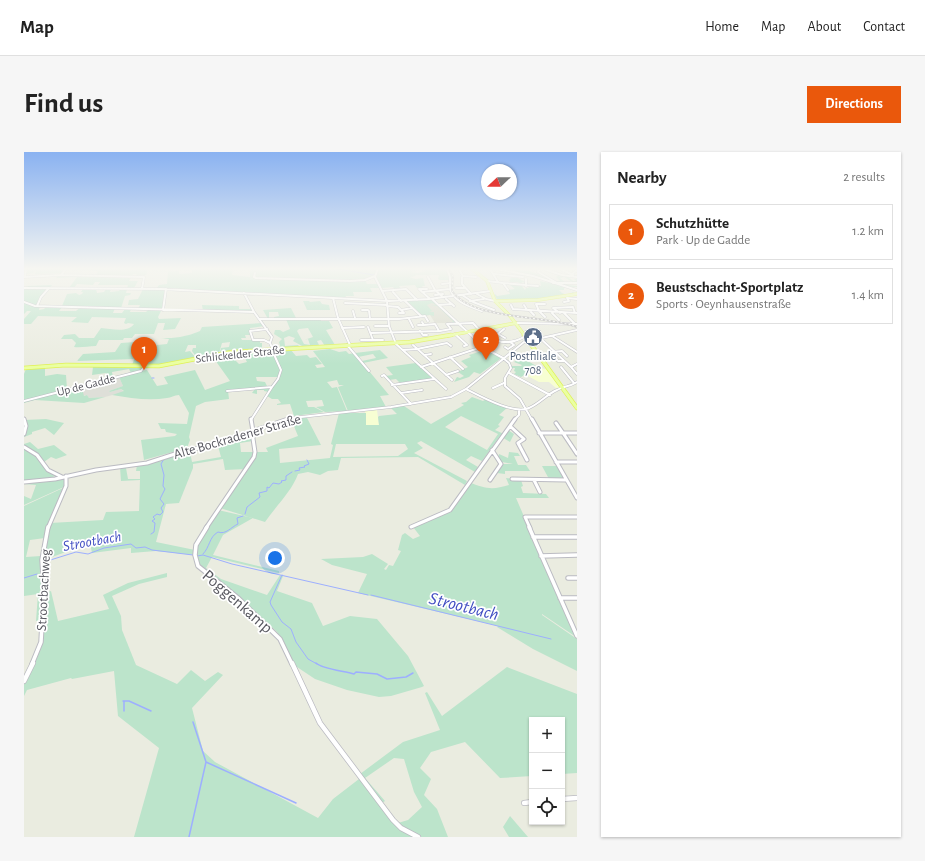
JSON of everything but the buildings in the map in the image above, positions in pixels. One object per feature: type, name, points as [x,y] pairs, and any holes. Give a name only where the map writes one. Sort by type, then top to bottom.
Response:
[{"type":"main road","points":[[496,302],[535,300]]},
{"type":"main road","points":[[496,302],[516,323],[577,408]]},
{"type":"main road","name":"Schlickelder Straße","points":[[24,368],[66,365],[163,365],[218,354],[396,343],[516,323]]},
{"type":"street","points":[[37,306],[40,300]]},
{"type":"street","points":[[163,310],[164,300]]},
{"type":"street","points":[[248,300],[254,312],[272,337],[270,344],[272,350]]},
{"type":"street","points":[[333,300],[338,318],[349,345],[369,371]]},
{"type":"street","points":[[368,300],[417,300]]},
{"type":"street","points":[[432,300],[482,347],[503,358],[511,366],[509,373],[504,380],[504,384]]},
{"type":"street","points":[[439,305],[453,305],[448,300]]},
{"type":"street","points":[[444,301],[459,300],[482,310]]},
{"type":"street","points":[[470,301],[475,300]]},
{"type":"street","points":[[490,300],[496,302]]},
{"type":"street","points":[[564,302],[567,300]]},
{"type":"street","points":[[387,301],[388,326],[396,343],[446,389]]},
{"type":"street","points":[[405,301],[421,316],[425,316],[428,321]]},
{"type":"street","points":[[470,301],[494,310]]},
{"type":"street","points":[[24,302],[37,306],[254,312]]},
{"type":"street","points":[[345,303],[397,306],[404,313],[399,313]]},
{"type":"street","points":[[404,305],[408,304]]},
{"type":"street","points":[[545,304],[536,304],[539,311],[545,317]]},
{"type":"street","points":[[511,305],[513,309],[562,313],[576,313],[573,307],[553,308],[562,313],[576,324]]},
{"type":"street","points":[[524,305],[534,315]]},
{"type":"street","points":[[401,310],[412,308]]},
{"type":"street","points":[[362,310],[374,310]]},
{"type":"street","points":[[369,310],[370,319]]},
{"type":"street","points":[[353,311],[355,318]]},
{"type":"street","points":[[552,312],[559,320]]},
{"type":"street","points":[[260,319],[388,319],[421,316]]},
{"type":"street","points":[[408,318],[413,327]]},
{"type":"street","points":[[539,320],[541,324]]},
{"type":"street","points":[[422,322],[425,326]]},
{"type":"street","points":[[371,333],[439,331],[451,329],[447,324],[473,323],[486,337],[501,344],[524,337]]},
{"type":"street","points":[[516,323],[576,324]]},
{"type":"street","points":[[418,325],[425,326],[435,324],[439,331]]},
{"type":"street","points":[[376,326],[388,326]]},
{"type":"street","points":[[342,328],[364,327]]},
{"type":"street","points":[[368,327],[373,340]]},
{"type":"street","points":[[493,328],[490,332],[493,335]]},
{"type":"street","points":[[267,329],[250,332],[253,340],[264,340],[270,344]]},
{"type":"street","points":[[486,337],[498,334],[504,329]]},
{"type":"street","points":[[420,331],[423,335],[427,335]]},
{"type":"street","name":"Alte Bockradener Straße","points":[[24,482],[147,463],[214,444],[292,418],[411,404],[451,397],[466,389],[524,342],[576,331]]},
{"type":"street","points":[[406,332],[409,337]]},
{"type":"street","points":[[455,334],[467,345],[464,346]]},
{"type":"street","points":[[498,334],[504,338]]},
{"type":"street","points":[[552,336],[576,351]]},
{"type":"street","points":[[540,338],[577,374]]},
{"type":"street","points":[[361,340],[383,340]]},
{"type":"street","points":[[436,341],[440,344]]},
{"type":"street","points":[[403,350],[417,349],[452,342]]},
{"type":"street","points":[[505,347],[508,348],[514,345],[510,342]]},
{"type":"street","points":[[447,343],[451,346]]},
{"type":"street","points":[[413,345],[452,380]]},
{"type":"street","points":[[421,367],[482,347]]},
{"type":"street","name":"Poggenkamp","points":[[272,350],[281,370],[278,378],[252,420],[251,425],[255,452],[254,457],[201,535],[196,545],[195,555],[198,566],[206,574],[238,598],[280,639],[326,731],[393,820],[401,828],[418,837]]},
{"type":"street","points":[[564,361],[558,361],[550,353],[562,352],[567,356]]},
{"type":"street","points":[[425,355],[431,354]]},
{"type":"street","points":[[450,357],[463,369]]},
{"type":"street","points":[[571,367],[577,364]]},
{"type":"street","name":"Up de Gadde","points":[[24,401],[141,371],[145,366]]},
{"type":"street","points":[[466,389],[486,399],[520,411],[527,410],[558,390],[569,387],[575,383],[561,367]]},
{"type":"street","points":[[446,375],[458,371]]},
{"type":"street","points":[[509,373],[550,395]]},
{"type":"street","points":[[382,376],[384,375],[411,404]]},
{"type":"street","points":[[392,385],[434,379]]},
{"type":"street","points":[[493,388],[499,384],[504,384]]},
{"type":"street","points":[[504,384],[520,399],[577,498]]},
{"type":"street","points":[[227,391],[272,387]]},
{"type":"street","points":[[401,393],[422,390]]},
{"type":"street","points":[[411,527],[450,510],[492,450],[519,415],[520,411]]},
{"type":"street","points":[[24,419],[26,426],[24,434]]},
{"type":"street","points":[[556,423],[577,454]]},
{"type":"street","points":[[510,426],[524,439],[518,443],[527,460]]},
{"type":"street","points":[[539,433],[577,433]]},
{"type":"street","points":[[24,447],[37,455],[48,470],[64,477]]},
{"type":"street","points":[[490,480],[501,464],[492,450]]},
{"type":"street","points":[[556,462],[577,462]]},
{"type":"street","name":"Strootbachweg","points":[[24,681],[41,642],[44,589],[42,560],[49,523],[66,486],[64,477]]},
{"type":"street","points":[[512,479],[566,480]]},
{"type":"street","points":[[534,480],[540,492]]},
{"type":"street","points":[[577,517],[525,517],[577,636]]},
{"type":"street","points":[[533,537],[577,537]]},
{"type":"street","points":[[541,556],[577,556]]},
{"type":"street","points":[[568,578],[577,578]]},
{"type":"street","points":[[560,598],[577,598]]},
{"type":"street","points":[[571,622],[577,622]]},
{"type":"street","points":[[565,799],[577,798]]},
{"type":"street","points":[[524,803],[529,802]]},
{"type":"shaded area","points":[[24,300],[40,300],[36,306],[40,306],[39,310],[44,309],[47,306],[62,307],[59,311],[76,311],[81,307],[62,306],[65,300],[124,300],[121,308],[115,308],[113,313],[122,313],[125,309],[131,309],[130,312],[146,312],[149,309],[138,309],[140,305],[128,305],[129,300],[163,300],[162,309],[158,317],[159,319],[181,318],[175,329],[163,330],[165,323],[158,323],[154,334],[135,334],[132,338],[124,338],[123,340],[99,340],[96,346],[79,347],[74,347],[76,343],[72,339],[61,339],[64,335],[75,334],[79,338],[94,338],[101,328],[115,330],[128,329],[134,324],[124,323],[126,318],[92,317],[88,323],[71,322],[77,317],[38,316],[31,324],[24,324],[24,319],[31,311],[27,311],[24,314]]},
{"type":"shaded area","points":[[432,300],[456,323],[435,323],[430,315],[421,316],[407,302]]},
{"type":"shaded area","points":[[432,300],[436,305],[432,303],[427,305],[432,311],[429,312],[434,312],[434,316],[422,316],[407,301]]},
{"type":"shaded area","points":[[303,301],[320,301],[322,304],[329,305],[330,310],[307,310]]},
{"type":"shaded area","points":[[202,305],[239,306],[239,309],[252,309],[253,311],[203,311]]},
{"type":"shaded area","points":[[437,305],[456,323],[452,323],[453,321],[437,306],[431,306]]},
{"type":"shaded area","points":[[291,308],[296,318],[320,318],[321,321],[329,321],[333,328],[326,330],[335,345],[325,346],[321,340],[317,341],[319,345],[310,345],[317,346],[304,347],[293,341],[295,338],[289,336],[284,338],[285,346],[298,345],[300,347],[281,349],[279,342],[282,339],[274,334],[275,330],[280,330],[283,332],[290,329],[286,319],[274,318],[279,316],[278,312],[269,312],[268,319],[263,310]],"holes":[[[308,328],[313,337],[304,340],[308,339],[310,345],[304,344],[297,331],[299,329]]]},
{"type":"shaded area","points":[[262,323],[264,326],[250,328],[250,335],[245,335],[246,338],[241,338],[242,340],[260,340],[260,343],[262,343],[262,350],[220,353],[221,348],[229,347],[230,342],[222,343],[219,353],[197,358],[192,351],[193,348],[196,348],[196,345],[188,345],[185,352],[190,351],[196,358],[163,365],[132,365],[136,342],[141,342],[142,339],[152,339],[147,347],[155,347],[157,345],[167,344],[169,339],[161,339],[189,335],[200,331],[202,327]]},
{"type":"shaded area","points":[[135,342],[134,359],[77,361],[83,354],[115,352],[121,343]]},
{"type":"shaded area","points":[[290,349],[296,356],[307,355],[310,358],[316,357],[322,364],[315,365],[317,368],[325,367],[313,351],[330,349],[339,352],[346,351],[349,354],[354,353],[389,395],[380,396],[386,407],[348,411],[338,387],[344,385],[339,385],[337,380],[327,382],[332,388],[337,387],[347,411],[325,412],[316,407],[324,406],[322,400],[306,401],[308,407],[314,407],[324,412],[294,416],[290,404],[277,405],[281,403],[278,399],[272,399],[267,396],[269,392],[264,390],[257,390],[257,394],[252,393],[255,389],[228,391],[229,399],[205,402],[196,406],[189,437],[190,440],[187,448],[144,460],[141,440],[175,436],[177,434],[166,432],[165,429],[161,429],[158,423],[187,424],[189,413],[179,395],[168,398],[146,399],[112,395],[124,391],[121,389],[109,391],[123,386],[119,377],[131,373],[129,369],[112,372],[113,377],[106,379],[106,373],[92,375],[93,367],[142,367],[144,369],[141,371],[147,370],[157,386],[168,384],[164,377],[195,370],[205,390],[230,381],[215,360],[210,361],[209,358],[230,354],[232,360],[235,360],[239,364],[247,362],[242,353],[272,351],[281,370],[278,377],[256,377],[257,381],[265,382],[270,388],[279,378],[282,371],[274,351]]},
{"type":"shaded area","points":[[380,350],[388,358],[363,363],[362,361],[376,358],[373,354],[358,357],[355,353]]},
{"type":"shaded area","points":[[485,350],[501,358],[480,374],[474,372],[469,377],[454,382],[457,377],[460,378],[464,376],[458,372],[468,367],[461,361],[471,357],[469,355]]},
{"type":"shaded area","points":[[521,357],[538,367],[521,377],[514,374],[516,372],[514,371],[515,368],[512,368],[512,366],[522,365],[514,362]]},
{"type":"shaded area","points":[[416,363],[433,379],[400,383],[396,379],[389,380],[385,376],[393,375],[386,367]]},
{"type":"shaded area","points":[[45,368],[45,376],[57,374],[66,375],[67,389],[51,393],[111,379],[109,383],[82,389],[84,396],[87,395],[89,398],[105,397],[84,403],[35,400],[24,403],[24,374],[26,369]]},
{"type":"shaded area","points":[[536,368],[547,369],[560,388],[557,389],[549,382],[539,382],[526,375]]},
{"type":"shaded area","points":[[119,377],[123,386],[109,391],[121,389],[124,392],[105,397],[89,398],[87,395],[79,397],[75,387]]},
{"type":"shaded area","points":[[472,397],[483,401],[486,399],[508,407],[499,415],[504,417],[498,425],[500,426],[495,430],[504,434],[508,430],[514,434],[510,442],[500,436],[482,461],[471,456],[466,460],[478,467],[475,472],[421,441],[417,443],[423,448],[414,453],[467,481],[465,485],[418,457],[341,458],[338,470],[328,471],[320,475],[308,472],[298,474],[288,492],[265,522],[220,508],[256,452],[268,452],[266,448],[298,436],[291,419],[306,416],[321,445],[279,449],[280,463],[330,458],[333,445],[331,444],[339,413],[366,413],[366,425],[379,425],[379,416],[397,414],[391,408],[404,406],[431,424],[464,405],[461,403],[466,402]],"holes":[[[461,416],[498,434],[487,450],[445,427]],[[336,444],[405,444],[408,449],[398,456],[333,457]]]},
{"type":"shaded area","points":[[377,410],[379,425],[366,425],[365,411]]},
{"type":"shaded area","points":[[46,419],[64,423],[54,435],[45,428],[32,432],[32,434],[24,437],[24,420]]},
{"type":"shaded area","points":[[251,433],[253,441],[240,443],[241,452],[254,452],[246,469],[225,470],[223,459],[193,464],[193,468],[179,503],[166,504],[156,542],[195,550],[194,555],[156,551],[131,553],[131,548],[92,553],[90,543],[44,560],[50,523],[103,520],[106,512],[139,511],[140,480],[121,481],[120,467],[131,466],[126,468],[128,479],[140,479],[140,471],[136,471],[137,465]],"holes":[[[218,446],[221,457],[192,462],[190,452]]]},
{"type":"shaded area","points":[[30,442],[38,449],[54,445],[67,455],[56,459],[51,457],[44,462],[48,470],[58,475],[50,478],[24,481],[24,444]]},
{"type":"shaded area","points":[[509,452],[518,453],[520,456],[514,456],[518,465],[526,465],[530,471],[505,471],[505,474],[497,473],[502,464],[513,464],[502,462],[498,458],[499,454],[508,458]]},
{"type":"shaded area","points":[[542,466],[558,466],[565,479],[549,479]]},
{"type":"shaded area","points":[[65,477],[64,487],[24,505],[24,496],[31,499],[36,485],[24,484],[24,482]]},
{"type":"shaded area","points":[[506,478],[521,480],[523,493],[546,494],[549,498],[516,498],[576,637],[542,615],[577,639],[577,671],[533,649],[497,627],[498,626],[358,593],[367,574],[332,565],[321,559],[363,557],[372,554],[388,564],[384,569],[386,570],[389,565],[393,566],[401,551],[398,550],[402,535],[405,533],[413,539],[420,536],[413,527],[450,510],[459,501],[469,482],[484,487],[498,488],[509,485]]},
{"type":"shaded area","points":[[65,488],[48,525],[45,538],[30,540],[26,557],[41,556],[43,578],[41,620],[36,621],[38,594],[24,596],[24,506]]},
{"type":"shaded area","points":[[218,510],[253,518],[223,535],[213,555],[279,571],[279,573],[212,557],[206,568],[221,579],[267,595],[280,575],[283,576],[277,591],[312,603],[323,626],[350,616],[377,619],[408,656],[424,686],[391,696],[379,697],[347,690],[315,679],[294,665],[277,632],[238,596],[199,566],[196,555],[197,545]]},
{"type":"shaded area","points":[[167,573],[167,577],[139,584],[112,596],[121,616],[122,630],[136,665],[177,684],[191,670],[205,681],[218,672],[223,675],[192,708],[203,751],[215,762],[318,818],[333,799],[359,779],[395,825],[415,837],[134,837],[159,748],[118,716],[114,671],[71,678],[27,690],[24,696],[24,682],[39,652],[44,594],[51,591],[58,621],[109,609],[103,595],[128,583]]},
{"type":"shaded area","points":[[507,667],[577,694],[577,773],[565,774],[565,717],[529,717],[529,776],[500,778],[465,742],[431,752],[420,768],[431,779],[424,795],[437,809],[448,837],[421,837],[398,823],[408,820],[422,807],[414,792],[404,759],[394,758],[365,778],[385,801],[382,803],[360,774],[403,742],[440,730],[425,693],[427,692],[442,716]]},
{"type":"shaded area","points":[[510,816],[528,837],[509,837],[503,827]]},
{"type":"waterway","points":[[151,534],[154,532],[155,523],[152,521],[155,519],[153,517],[157,514],[160,515],[163,512],[161,508],[164,504],[160,499],[165,489],[163,486],[164,475],[161,464],[164,459]]},
{"type":"waterway","points":[[295,471],[300,470],[299,468],[305,467],[304,466],[309,464],[307,460]]},
{"type":"waterway","points":[[245,514],[247,507],[260,497],[259,493],[267,491],[267,487],[269,488],[273,483],[279,484],[282,482],[281,481],[286,480],[286,476],[292,472]]},
{"type":"waterway","points":[[203,554],[215,534],[218,532],[224,532],[238,524],[237,518],[243,516]]},
{"type":"waterway","name":"Strootbach","points":[[44,562],[76,552],[88,554],[104,548],[131,544],[136,548],[145,547],[152,550],[193,555]]},
{"type":"waterway","name":"Strootbach","points":[[197,556],[203,555],[232,564],[282,575]]},
{"type":"waterway","name":"Strootbach","points":[[24,578],[37,574]]},
{"type":"waterway","name":"Strootbach","points":[[282,575],[368,595]]},
{"type":"waterway","points":[[282,575],[270,602],[271,605],[282,622],[291,629],[296,642],[308,659],[317,664]]},
{"type":"waterway","name":"Strootbach","points":[[371,595],[551,639]]},
{"type":"waterway","points":[[316,663],[328,668],[354,674],[356,672],[377,674],[387,679],[406,677],[413,673]]},
{"type":"waterway","points":[[123,701],[129,701],[151,711]]},
{"type":"waterway","points":[[124,702],[124,711]]},
{"type":"waterway","points":[[193,722],[206,762]]},
{"type":"waterway","points":[[189,837],[206,762]]},
{"type":"waterway","points":[[206,762],[296,803]]},
{"type":"railway","points":[[461,300],[492,312],[545,320],[577,327]]},
{"type":"place","name":"Postfiliale 708","points":[[533,337]]},
{"type":"place","name":"Beustschacht-Sportplatz","points":[[486,360]]},
{"type":"place","name":"Schutzhütte","points":[[144,370]]}]
